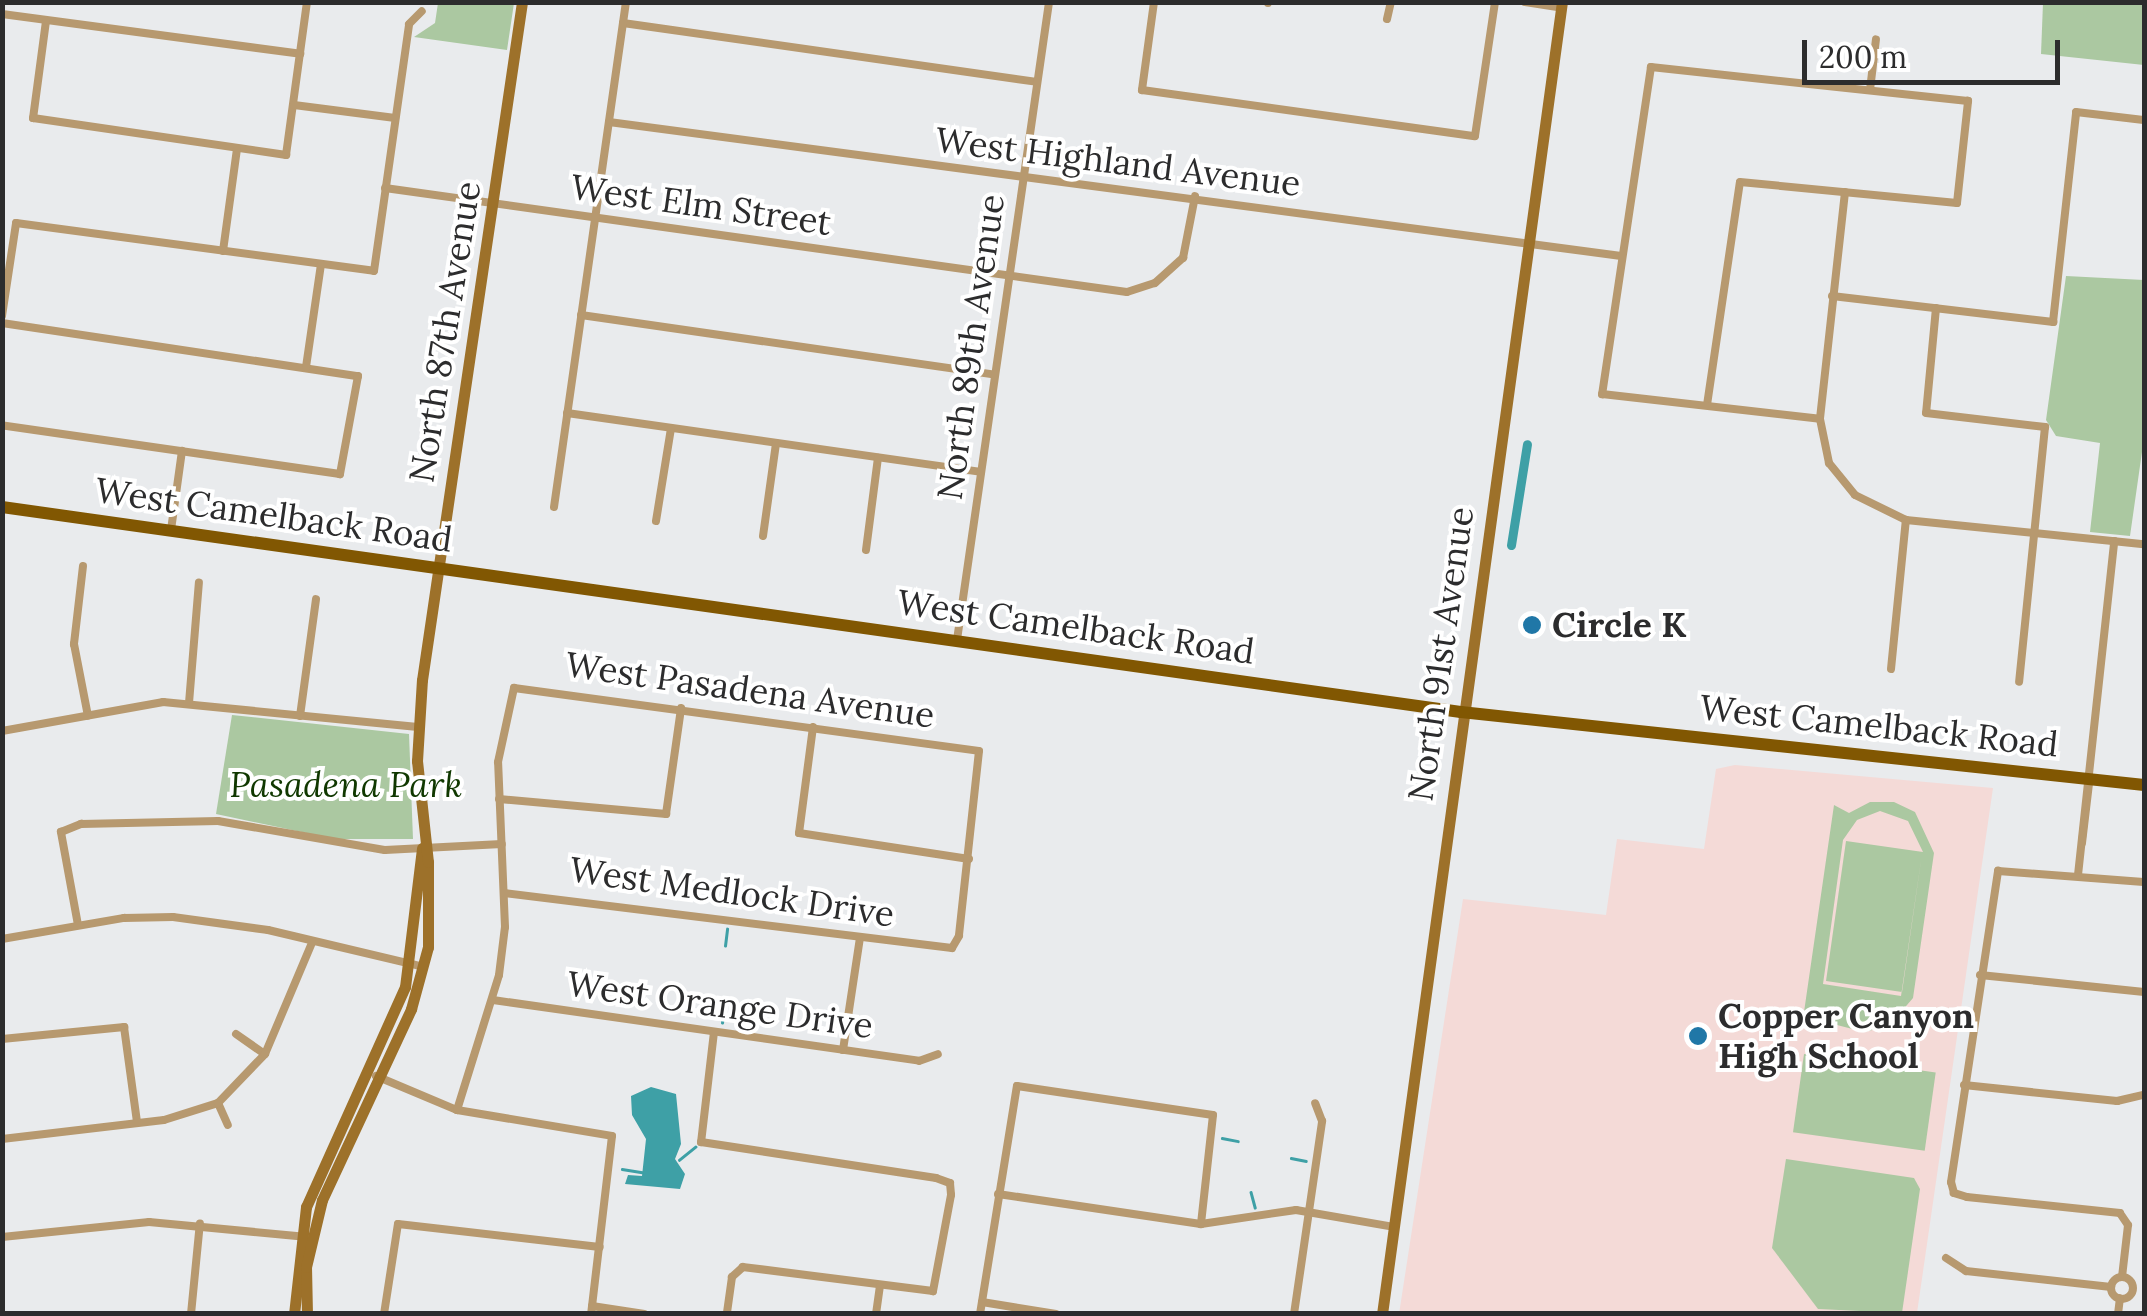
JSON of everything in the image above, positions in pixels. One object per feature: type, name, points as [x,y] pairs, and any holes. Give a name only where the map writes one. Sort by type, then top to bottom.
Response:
[{"type":"main road","name":"West Camelback Road","points":[[2,507],[1460,712],[2144,785]]},
{"type":"street","points":[[46,20],[32,118],[286,155],[307,2]]},
{"type":"street","name":"North 87th Avenue","points":[[294,1314],[305,1237],[323,1162],[373,1074],[417,966],[422,848],[418,727],[522,2]]},
{"type":"street","points":[[554,507],[626,2]]},
{"type":"street","name":"North 89th Avenue","points":[[957,640],[1050,2]]},
{"type":"street","points":[[1154,2],[1142,90],[1475,136],[1495,2]]},
{"type":"street","points":[[1386,19],[1391,2]]},
{"type":"street","points":[[1526,2],[1562,5]]},
{"type":"street","name":"North 91st Avenue","points":[[1382,1314],[1460,712],[1562,5]]},
{"type":"street","points":[[2,425],[340,474],[358,376],[2,320],[5,274],[16,223],[374,271],[409,24],[422,11]]},
{"type":"street","points":[[2,14],[300,54]]},
{"type":"street","points":[[623,24],[1038,82]]},
{"type":"street","points":[[1870,90],[1876,39]]},
{"type":"street","points":[[1707,406],[1740,182],[1957,203],[1968,101],[1651,68],[1602,394],[1820,419]]},
{"type":"street","points":[[294,105],[395,118]]},
{"type":"street","points":[[1832,296],[2053,322],[2076,112],[2144,120]]},
{"type":"street","name":"West Highland Avenue","points":[[609,122],[1024,181],[1195,196],[1621,256]]},
{"type":"street","points":[[223,251],[237,149]]},
{"type":"street","name":"West Elm Street","points":[[385,188],[1127,292],[1155,284],[1184,258],[1195,196]]},
{"type":"street","points":[[1845,192],[1820,419],[1829,462],[1855,495],[1906,520],[2144,544]]},
{"type":"street","points":[[306,366],[321,264]]},
{"type":"street","points":[[1936,308],[1926,413],[2045,427],[2019,682]]},
{"type":"street","points":[[581,315],[995,374]]},
{"type":"street","points":[[567,413],[981,472]]},
{"type":"street","points":[[656,521],[671,428]]},
{"type":"street","points":[[763,536],[776,443]]},
{"type":"street","points":[[171,530],[182,452]]},
{"type":"street","points":[[866,550],[878,458]]},
{"type":"street","points":[[1891,669],[1906,520]]},
{"type":"street","points":[[2078,875],[2114,540]]},
{"type":"street","points":[[83,566],[74,644],[88,716]]},
{"type":"street","points":[[189,703],[199,582]]},
{"type":"street","points":[[300,716],[316,599]]},
{"type":"street","name":"West Pasadena Avenue","points":[[499,800],[498,762],[514,688],[681,708],[979,751],[969,859]]},
{"type":"street","points":[[2,731],[134,705],[189,703],[418,727]]},
{"type":"street","points":[[457,1110],[493,1000],[504,892],[499,800],[666,814],[681,708]]},
{"type":"street","points":[[813,726],[798,833],[969,859]]},
{"type":"street","points":[[78,924],[61,832],[173,818],[360,849],[502,844]]},
{"type":"street","name":"West Medlock Drive","points":[[504,892],[952,948],[969,859]]},
{"type":"street","points":[[2144,882],[1998,871],[1964,1085],[1954,1193],[2126,1217],[2122,1277],[2132,1288],[2144,1290]]},
{"type":"street","points":[[2,938],[78,924],[173,917],[417,966]]},
{"type":"street","points":[[843,1050],[860,938]]},
{"type":"street","points":[[2,1139],[137,1122],[218,1102],[265,1054],[312,943]]},
{"type":"street","points":[[1980,975],[2144,992]]},
{"type":"street","name":"West Orange Drive","points":[[493,1000],[919,1060],[938,1054]]},
{"type":"street","points":[[2,1039],[124,1027],[137,1122]]},
{"type":"street","points":[[714,1032],[702,1142],[950,1184],[933,1291],[735,1269],[727,1314]]},
{"type":"street","points":[[236,1034],[265,1054]]},
{"type":"street","points":[[373,1074],[457,1110],[612,1136],[591,1310],[644,1314]]},
{"type":"street","points":[[1964,1085],[2117,1101],[2144,1095]]},
{"type":"street","points":[[980,1314],[1017,1086],[1213,1116],[1201,1224]]},
{"type":"street","points":[[218,1102],[228,1125]]},
{"type":"street","points":[[1294,1314],[1322,1121],[1315,1102]]},
{"type":"street","points":[[998,1194],[1201,1224],[1309,1212],[1394,1227]]},
{"type":"street","points":[[2,1237],[200,1223],[305,1237]]},
{"type":"street","points":[[191,1314],[200,1223]]},
{"type":"street","points":[[384,1314],[398,1224],[600,1247]]},
{"type":"street","name":"North 87th Avenue","points":[[305,1237],[308,1314]]},
{"type":"street","points":[[1946,1258],[1966,1271],[2111,1286],[2122,1277]]},
{"type":"street","points":[[2111,1286],[2120,1298]]},
{"type":"street","points":[[876,1314],[880,1287]]},
{"type":"street","points":[[2118,1314],[2120,1298],[2132,1288]]},
{"type":"street","points":[[982,1302],[1056,1314]]},
{"type":"shaded area","name":"Copper Canyon High School","points":[[1735,765],[1993,788],[1917,1313],[1399,1314],[1463,899],[1606,915],[1617,839],[1704,849],[1716,769]]},
{"type":"green space","points":[[438,3],[514,3],[507,50],[414,37],[435,23]]},
{"type":"green space","points":[[2043,3],[2144,3],[2144,65],[2041,54]]},
{"type":"green space","points":[[2066,276],[2144,280],[2144,438],[2130,536],[2090,532],[2100,443],[2056,436],[2046,420]]},
{"type":"green space","name":"Pasadena Park","points":[[232,715],[409,734],[413,839],[335,839],[216,814]]},
{"type":"green space","points":[[1870,802],[1894,802],[1915,812],[1934,853],[1913,998],[1889,1026],[1864,1032],[1837,1025],[1819,1007],[1818,1013],[1804,1012],[1834,805],[1849,813]],"holes":[[[1880,811],[1908,821],[1923,852],[1846,841],[1826,981],[1902,992],[1901,996],[1823,984],[1843,840],[1857,820]]]},
{"type":"green space","points":[[1804,1054],[1936,1073],[1925,1151],[1793,1132]]},
{"type":"green space","points":[[1786,1159],[1914,1178],[1920,1189],[1902,1313],[1818,1309],[1772,1248]]},
{"type":"water","points":[[651,1087],[676,1094],[681,1144],[675,1159],[685,1174],[680,1189],[625,1184],[628,1175],[642,1176],[646,1139],[632,1115],[631,1096]]},
{"type":"waterway","points":[[1511,545],[1527,444]]},
{"type":"waterway","points":[[725,946],[727,929]]},
{"type":"waterway","points":[[722,1023],[724,1006]]},
{"type":"waterway","points":[[1222,1138],[1238,1141]]},
{"type":"waterway","points":[[679,1160],[695,1147]]},
{"type":"waterway","points":[[1291,1158],[1306,1161]]},
{"type":"waterway","points":[[622,1169],[642,1172]]},
{"type":"waterway","points":[[1251,1192],[1255,1207]]},
{"type":"place","name":"Circle K","points":[[1532,625]]},
{"type":"place","name":"Copper Canyon High School","points":[[1698,1036]]}]
